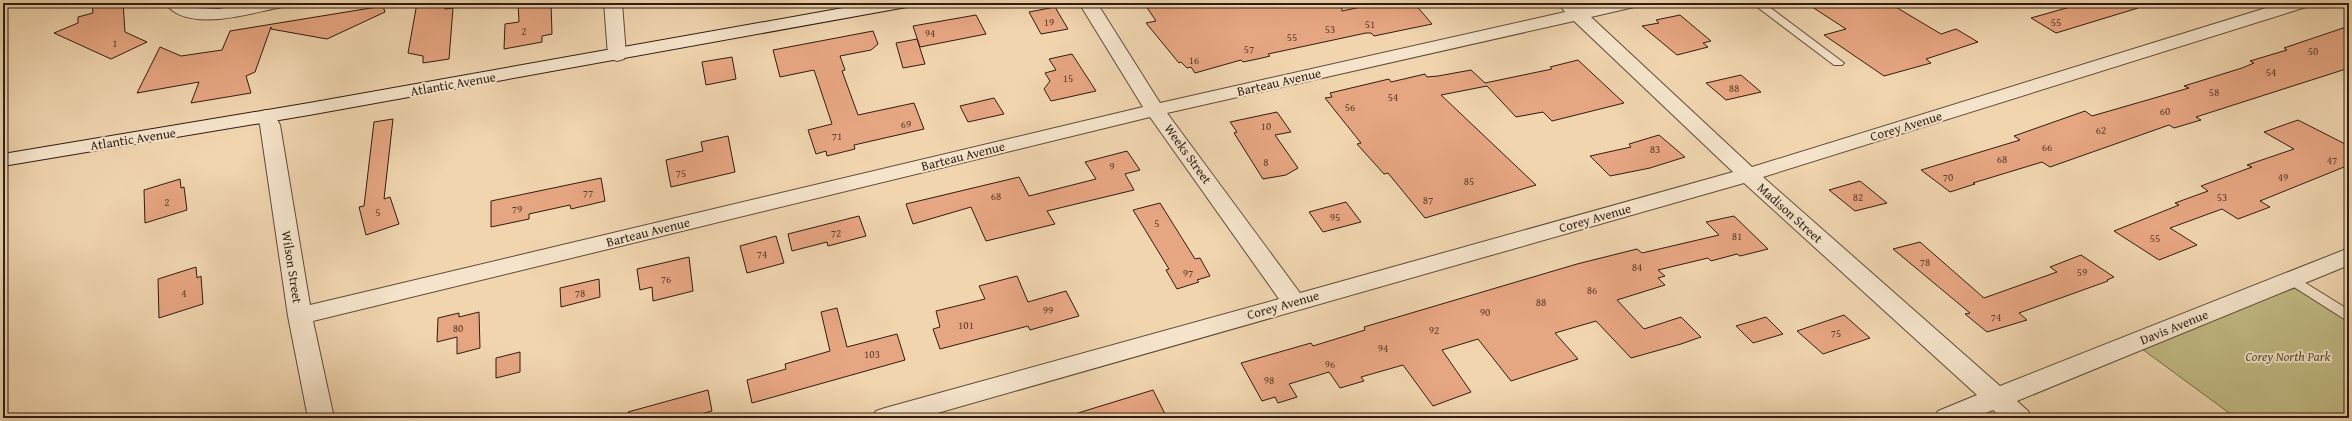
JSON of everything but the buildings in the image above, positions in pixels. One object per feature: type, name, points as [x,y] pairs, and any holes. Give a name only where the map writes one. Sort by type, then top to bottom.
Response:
[{"type":"street","points":[[174,3],[191,13],[219,14],[277,3]]},
{"type":"street","points":[[613,3],[617,55]]},
{"type":"street","name":"Atlantic Avenue","points":[[3,160],[617,55],[901,3]]},
{"type":"street","name":"Weeks Street","points":[[1088,3],[1155,110],[1294,302]]},
{"type":"street","name":"Barteau Avenue","points":[[300,316],[1573,9],[1628,3]]},
{"type":"street","name":"Corey Avenue","points":[[885,418],[1748,175],[2300,3]]},
{"type":"street","name":"Madison Street","points":[[1573,9],[1748,175],[2020,418]]},
{"type":"street","name":"Wilson Street","points":[[266,116],[270,126],[300,316],[321,418]]},
{"type":"street","name":"Davis Avenue","points":[[1999,399],[2349,256]]},
{"type":"street","points":[[1947,418],[1999,399]]},
{"type":"lane","points":[[1757,3],[1838,63]]},
{"type":"lane","points":[[2291,280],[2349,317]]},
{"type":"green space","name":"Corey North Park","points":[[2296,287],[2349,321],[2349,418],[2236,418],[2142,349]]}]
